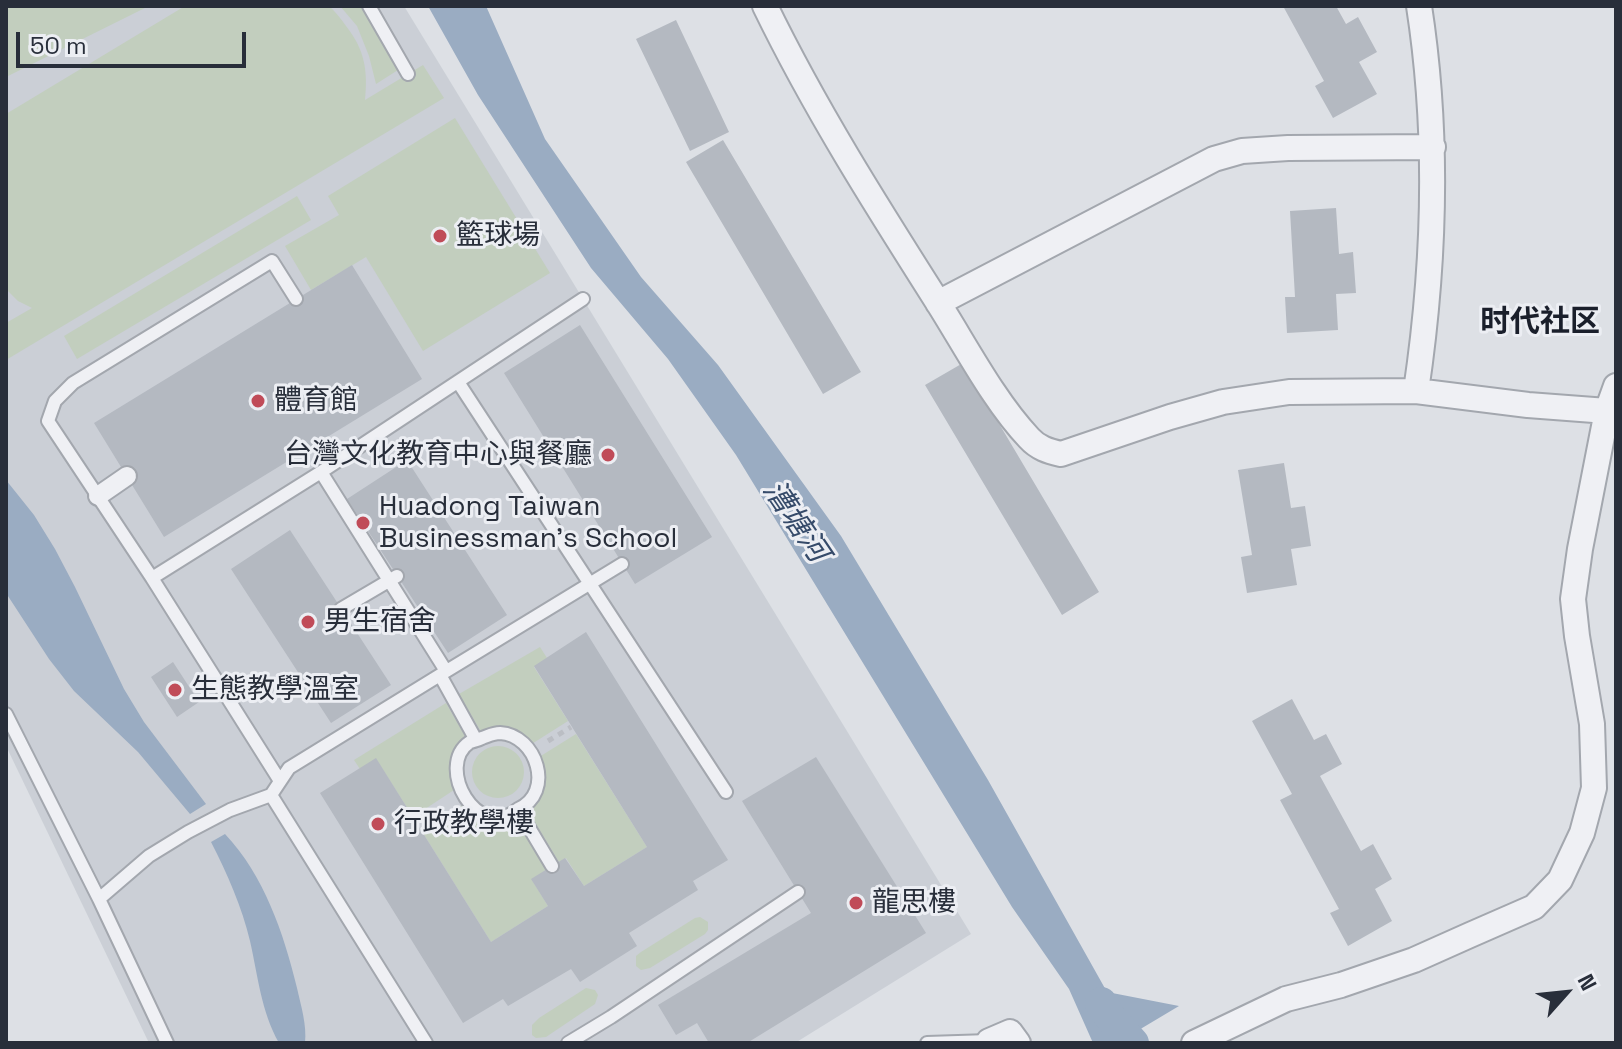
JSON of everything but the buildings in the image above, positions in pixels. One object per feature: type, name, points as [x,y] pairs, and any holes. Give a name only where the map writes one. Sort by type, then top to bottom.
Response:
[{"type":"street","points":[[765,6],[833,136],[1003,406],[1044,451],[1061,454],[1223,402],[1289,392],[1416,391],[1607,411]]},
{"type":"street","points":[[1416,391],[1427,322],[1432,250],[1433,147],[1427,60],[1419,6]]},
{"type":"street","points":[[938,303],[1214,159],[1242,151],[1288,148],[1433,147]]},
{"type":"street","points":[[1200,1040],[1286,999],[1341,985],[1414,960],[1534,907],[1560,880],[1582,833],[1594,788],[1592,724],[1573,599],[1607,411],[1616,386]]},
{"type":"street","points":[[98,496],[127,476]]},
{"type":"street","points":[[989,1041],[1010,1032],[1018,1043]]},
{"type":"lane","points":[[369,6],[408,74]]},
{"type":"lane","points":[[280,781],[48,421],[55,401],[73,383],[272,261],[296,299]]},
{"type":"lane","points":[[152,578],[321,472],[583,299]]},
{"type":"lane","points":[[458,382],[726,792]]},
{"type":"lane","points":[[321,472],[393,578],[476,740]]},
{"type":"lane","points":[[99,899],[149,856],[230,810],[271,795],[289,768],[622,564]]},
{"type":"lane","points":[[341,609],[393,578]]},
{"type":"lane","points":[[6,714],[167,1043]]},
{"type":"lane","points":[[500,733],[515,737],[536,759],[539,774],[536,792],[525,806],[518,809],[507,816],[490,817],[481,814],[467,802],[459,781],[458,760],[469,743],[500,733]]},
{"type":"lane","points":[[271,795],[426,1043]]},
{"type":"lane","points":[[518,809],[552,866]]},
{"type":"lane","points":[[568,1043],[798,892]]},
{"type":"lane","points":[[927,1043],[989,1041]]},
{"type":"shaded area","name":"Huadong Taiwan Businessman's School","points":[[6,6],[404,6],[971,934],[795,1043],[149,1043],[6,746]]},
{"type":"green space","points":[[6,6],[149,6],[6,77]]},
{"type":"green space","points":[[185,6],[329,6],[361,52],[366,80],[365,100],[423,65],[444,98],[6,360],[6,323],[32,308],[18,301],[6,289],[6,114]]},
{"type":"green space","points":[[340,6],[362,6],[398,70],[376,84],[357,26]]},
{"type":"green space","name":"籃球場","points":[[455,118],[550,273],[423,351],[366,257],[311,290],[285,246],[339,215],[328,196]]},
{"type":"green space","points":[[297,196],[311,220],[77,359],[64,336]]},
{"type":"green space","points":[[540,647],[547,658],[534,667],[568,721],[527,747],[515,737],[484,737],[459,694]]},
{"type":"green space","points":[[446,703],[469,743],[464,749],[460,786],[413,817],[376,759],[360,769],[354,760]]},
{"type":"green space","points":[[576,734],[647,847],[584,886],[566,858],[559,862],[525,806],[529,802],[536,759]]},
{"type":"green space","points":[[498,746],[517,753],[524,772],[517,791],[498,798],[479,791],[472,772],[479,753]]},
{"type":"green space","points":[[467,802],[476,812],[513,813],[547,869],[532,880],[548,906],[491,942],[421,830]]},
{"type":"green space","points":[[700,917],[708,922],[705,934],[650,968],[641,970],[636,966],[636,956],[641,952]]},
{"type":"green space","points":[[586,988],[595,990],[598,995],[595,1004],[546,1037],[536,1038],[532,1035],[532,1025],[539,1018]]},
{"type":"water","points":[[428,6],[486,6],[545,139],[641,277],[718,365],[841,536],[988,780],[1107,992],[1179,1006],[1117,1043],[1093,1043],[1069,989],[1012,907],[736,455],[668,359],[591,268],[478,95]]},
{"type":"water","points":[[6,480],[34,515],[55,549],[124,689],[144,722],[206,804],[190,814],[138,752],[74,691],[6,593]]},
{"type":"water","points":[[225,834],[251,868],[279,926],[302,1009],[305,1043],[279,1043],[268,1018],[243,916],[211,842]]},
{"type":"waterway","name":"漕塘河","points":[[1101,1003],[1133,1043]]},
{"type":"place","name":"籃球場","points":[[440,236]]},
{"type":"place","name":"體育館","points":[[258,401]]},
{"type":"place","name":"台灣文化教育中心與餐廳","points":[[608,455]]},
{"type":"place","name":"Huadong Taiwan Businessman's School","points":[[363,523]]},
{"type":"place","name":"男生宿舍","points":[[308,622]]},
{"type":"place","name":"生態教學溫室","points":[[175,690]]},
{"type":"place","name":"行政教學樓","points":[[378,824]]},
{"type":"place","name":"龍思樓","points":[[856,903]]},
{"type":"district","name":"时代社区","points":[[1540,323]]}]
